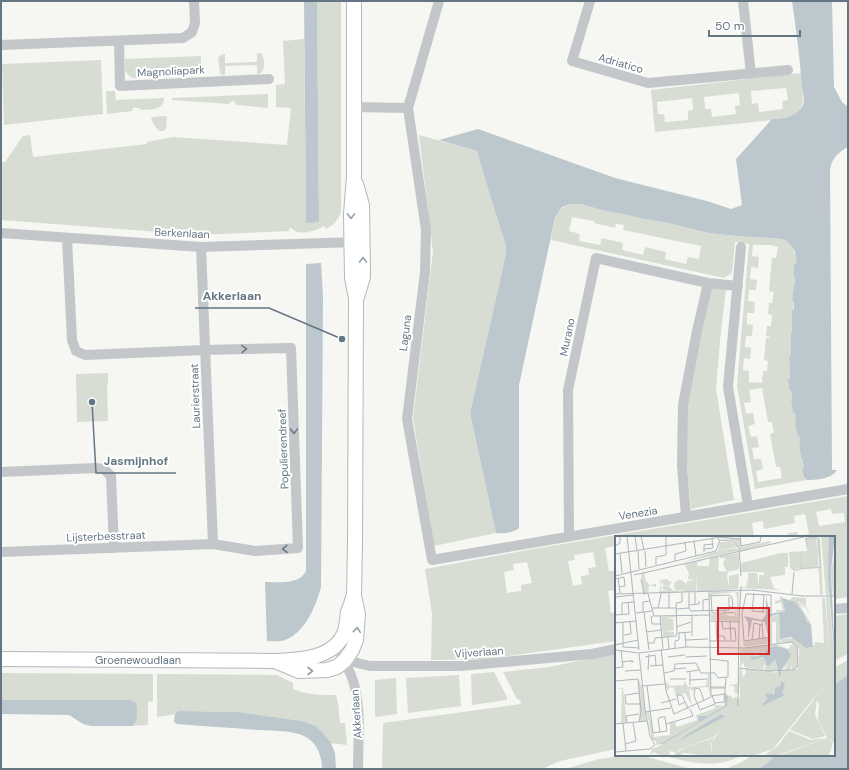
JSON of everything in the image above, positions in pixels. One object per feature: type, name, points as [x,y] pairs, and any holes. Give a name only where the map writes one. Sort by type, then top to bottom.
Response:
[{"type":"street","points":[[1,45],[183,38],[192,32],[195,23],[194,1]]},
{"type":"street","points":[[344,660],[352,650],[356,640],[358,614],[354,596],[356,298],[352,278],[357,242],[352,205],[354,177],[354,1]]},
{"type":"street","name":"Laguna","points":[[432,560],[407,419],[425,272],[426,230],[408,108],[439,1]]},
{"type":"street","name":"Adriatico","points":[[590,1],[572,61],[648,83],[788,70]]},
{"type":"street","points":[[743,1],[751,74]]},
{"type":"street","name":"Magnoliapark","points":[[119,41],[120,86],[268,79]]},
{"type":"street","points":[[354,107],[408,108]]},
{"type":"street","name":"Berkenlaan","points":[[1,233],[201,247],[357,242]]},
{"type":"street","points":[[67,238],[72,340],[76,351],[85,355],[205,350]]},
{"type":"street","name":"Laurierstraat","points":[[201,247],[213,544]]},
{"type":"street","points":[[741,247],[728,387],[748,506]]},
{"type":"street","name":"Murano","points":[[570,536],[568,390],[596,258],[708,282],[738,286]]},
{"type":"street","points":[[686,517],[682,465],[683,404],[708,282]]},
{"type":"street","name":"Populierendreef","points":[[205,350],[291,348],[298,548],[255,550],[213,544]]},
{"type":"street","points":[[1,472],[95,468],[104,469],[111,476],[114,548]]},
{"type":"street","name":"Venezia","points":[[432,560],[848,489]]},
{"type":"street","name":"Lijsterbesstraat","points":[[1,552],[213,544]]},
{"type":"street","points":[[335,645],[344,632],[348,613],[354,596]]},
{"type":"street","points":[[835,609],[848,608]]},
{"type":"street","name":"Akkerlaan","points":[[335,645],[344,660],[355,691],[358,719],[358,769]]},
{"type":"street","name":"Groenewoudlaan","points":[[1,659],[275,661],[298,660],[320,655],[335,645]]},
{"type":"street","name":"Vijverlaan","points":[[344,660],[370,666],[460,666],[592,654],[615,649]]},
{"type":"street","name":"Groenewoudlaan","points":[[275,661],[299,671],[311,671],[327,670],[336,667],[344,660]]},
{"type":"shaded area","points":[[304,1],[317,1],[319,220],[318,222],[309,223],[306,222]]},
{"type":"shaded area","points":[[317,1],[341,1],[341,212],[337,220],[331,226],[326,229],[324,226],[308,232],[296,232],[290,227],[289,231],[199,235],[1,220],[1,162],[5,162],[23,136],[30,135],[33,157],[147,144],[147,142],[173,137],[287,145],[291,108],[276,107],[276,85],[285,84],[283,41],[304,39],[306,217],[319,219]]},
{"type":"shaded area","points":[[792,1],[832,1],[834,87],[842,102],[848,107],[848,147],[836,156],[830,171],[832,470],[837,470],[828,477],[807,480],[804,477],[802,468],[804,467],[801,458],[799,435],[797,435],[795,413],[793,413],[791,390],[789,390],[788,379],[790,379],[789,356],[791,356],[792,310],[794,310],[794,301],[792,300],[795,278],[794,265],[796,264],[795,253],[790,244],[784,239],[708,233],[581,204],[570,204],[562,207],[555,218],[519,385],[519,528],[508,533],[496,533],[470,413],[502,272],[506,246],[477,151],[439,140],[478,129],[615,178],[707,201],[731,209],[742,205],[736,159],[772,119],[780,119],[793,115],[801,109],[804,103]]},
{"type":"shaded area","points":[[257,53],[261,53],[264,60],[264,66],[261,73],[257,74],[257,65],[225,66],[225,75],[220,73],[218,58],[221,55],[225,54],[225,63],[257,62]]},
{"type":"shaded area","points":[[201,56],[201,67],[136,70],[137,79],[130,77],[125,71],[125,59]]},
{"type":"shaded area","points":[[101,60],[103,114],[4,125],[2,64]]},
{"type":"shaded area","points":[[801,73],[803,100],[802,106],[798,111],[785,118],[655,132],[651,90]],"holes":[[[786,88],[788,100],[782,101],[783,109],[759,112],[758,103],[752,104],[751,91]],[[739,93],[740,105],[735,106],[736,114],[712,117],[711,109],[705,109],[704,97]],[[692,98],[693,110],[688,111],[688,120],[665,122],[664,114],[658,114],[657,102]]]},
{"type":"shaded area","points":[[106,91],[115,91],[116,100],[164,98],[162,105],[156,108],[141,110],[139,108],[133,108],[132,111],[107,114]]},
{"type":"shaded area","points":[[268,94],[268,108],[237,105],[233,101],[229,104],[172,100],[172,98]]},
{"type":"shaded area","points":[[153,117],[167,117],[166,129],[161,131],[157,129],[151,119]]},
{"type":"shaded area","points":[[419,135],[477,151],[506,246],[502,272],[470,413],[496,533],[434,546],[413,418],[433,252]]},
{"type":"shaded area","points":[[570,204],[581,204],[707,233],[784,239],[792,245],[796,255],[796,265],[794,265],[795,278],[792,300],[794,300],[791,356],[789,356],[790,379],[788,379],[789,390],[791,390],[793,413],[795,413],[797,435],[799,435],[799,446],[804,468],[804,477],[807,480],[755,489],[737,386],[749,244],[735,242],[732,273],[724,278],[551,240],[554,224],[558,214],[565,206]],"holes":[[[572,217],[594,221],[594,223],[615,228],[616,224],[624,225],[623,230],[701,246],[699,259],[688,257],[686,264],[665,259],[666,252],[645,247],[643,255],[622,250],[623,243],[602,238],[600,245],[579,241],[580,234],[569,231]],[[753,245],[771,245],[778,247],[776,258],[772,258],[769,291],[774,292],[772,303],[769,303],[768,314],[772,315],[771,326],[767,326],[766,336],[770,338],[766,338],[764,360],[768,361],[767,371],[763,371],[762,383],[749,382],[749,371],[743,370],[744,358],[750,359],[751,348],[745,347],[746,336],[752,336],[753,325],[747,324],[747,313],[754,313],[755,302],[748,301],[749,290],[756,290],[757,280],[750,279],[751,267],[758,268],[759,257],[752,256]],[[762,388],[768,422],[772,422],[774,433],[770,434],[776,467],[780,467],[782,478],[758,482],[756,471],[763,469],[761,459],[754,459],[752,448],[759,447],[757,436],[751,437],[748,426],[755,424],[753,413],[746,414],[744,403],[751,402],[749,390]]]},
{"type":"shaded area","points":[[321,263],[323,296],[321,587],[313,610],[299,631],[285,640],[267,641],[265,582],[294,581],[299,579],[306,571],[306,264]]},
{"type":"shaded area","points":[[710,287],[726,289],[716,389],[734,500],[691,509],[687,464],[687,405]]},
{"type":"shaded area","points":[[108,373],[108,421],[77,422],[76,374]]},
{"type":"shaded area","points":[[848,496],[848,597],[835,599],[835,536],[798,536],[809,534],[805,514],[794,516],[795,523],[764,529],[763,521],[752,523],[754,536],[615,536],[615,546],[605,548],[609,571],[615,571],[615,590],[608,591],[611,613],[615,612],[615,641],[486,659],[431,660],[432,614],[425,569],[533,549]],"holes":[[[831,509],[832,514],[844,513],[845,522],[819,526],[816,512]],[[593,552],[596,567],[588,568],[589,575],[581,576],[582,584],[573,586],[568,561],[575,560],[574,555]],[[527,562],[532,583],[521,585],[521,591],[507,593],[504,572],[514,570],[513,564]]]},
{"type":"shaded area","points":[[797,532],[798,536],[789,536],[788,533]]},
{"type":"shaded area","points":[[848,614],[848,654],[835,660],[835,616]]},
{"type":"shaded area","points":[[615,653],[615,749],[560,761],[542,769],[382,769],[383,723],[521,704],[503,672],[549,667]]},
{"type":"shaded area","points":[[848,660],[848,675],[835,684],[835,667]]},
{"type":"shaded area","points":[[494,672],[507,697],[507,700],[472,705],[471,674]]},
{"type":"shaded area","points":[[1,673],[153,674],[153,701],[148,702],[148,725],[132,726],[135,724],[130,700],[1,700]]},
{"type":"shaded area","points":[[157,674],[277,675],[293,683],[293,689],[298,691],[314,694],[336,695],[340,723],[345,723],[347,745],[331,743],[316,726],[302,721],[239,712],[178,711],[175,714],[157,717]]},
{"type":"shaded area","points":[[459,675],[461,706],[408,713],[406,678]]},
{"type":"shaded area","points":[[848,675],[848,769],[758,769],[774,756],[835,756],[835,684]]},
{"type":"shaded area","points":[[396,678],[397,714],[375,717],[375,680]]},
{"type":"shaded area","points":[[1,700],[130,700],[136,703],[137,716],[136,721],[132,726],[91,726],[83,724],[69,715],[1,714]]},
{"type":"shaded area","points":[[178,711],[239,712],[302,721],[316,726],[331,743],[335,753],[336,769],[322,769],[318,750],[309,739],[299,734],[282,731],[177,724],[174,722],[175,714]]},
{"type":"shaded area","points":[[623,756],[648,757],[691,769],[565,769],[599,759]]},
{"type":"shaded area","points":[[665,756],[740,756],[732,760],[713,763],[682,760]]},
{"type":"shaded area","points":[[751,756],[774,756],[758,769],[725,769],[740,763]]},
{"type":"place","name":"Akkerlaan","points":[[342,339]]},
{"type":"place","name":"Jasmijnhof","points":[[92,402]]}]
